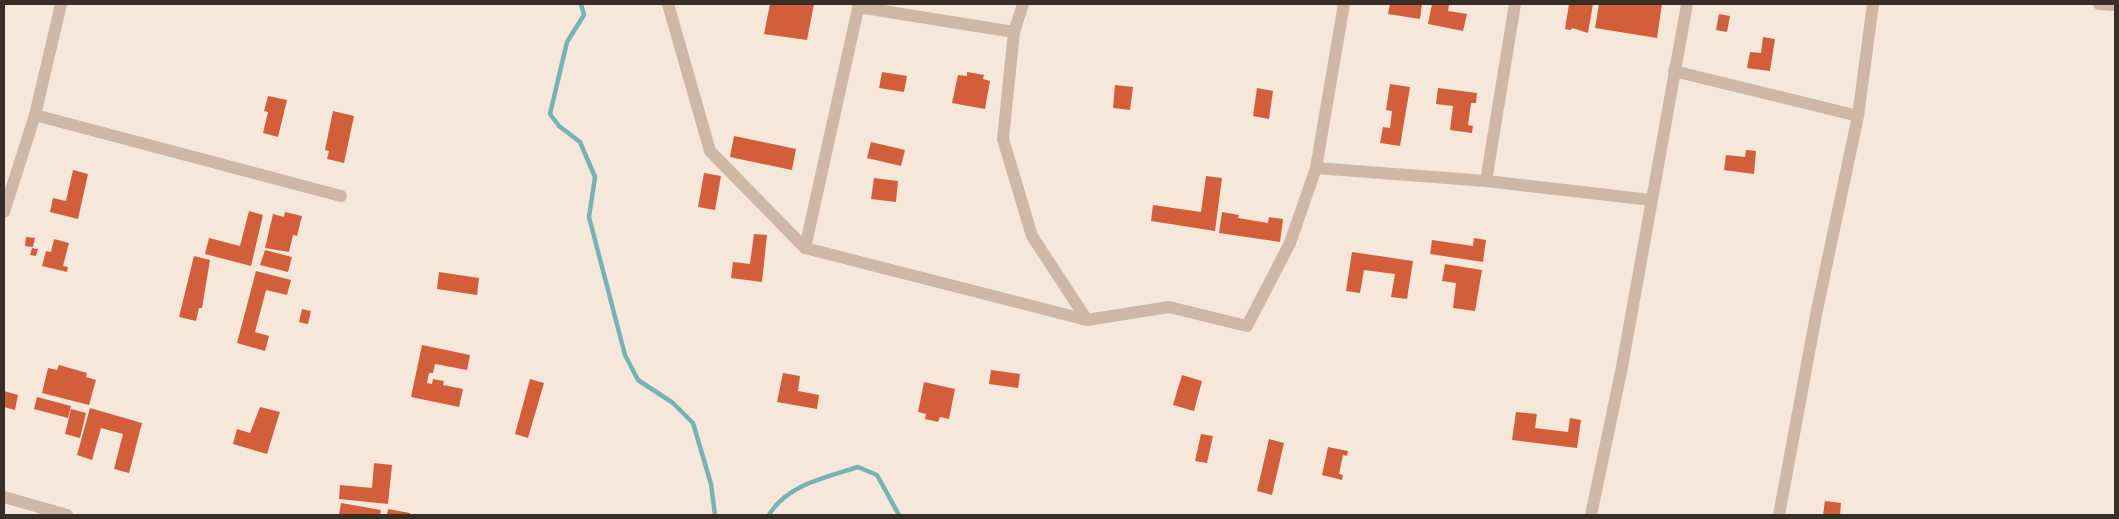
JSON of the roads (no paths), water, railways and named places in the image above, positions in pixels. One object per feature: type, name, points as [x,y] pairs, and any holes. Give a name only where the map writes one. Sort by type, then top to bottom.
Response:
[{"type":"street","points":[[4,212],[35,114],[61,4]]},
{"type":"street","points":[[668,4],[710,151],[804,248],[1087,320],[1169,307],[1247,326],[1290,243],[1316,168],[1344,4]]},
{"type":"street","points":[[1023,4],[1014,32],[1003,139],[1032,236],[1087,320]]},
{"type":"street","points":[[1486,181],[1515,4]]},
{"type":"street","points":[[1591,515],[1622,367],[1687,4]]},
{"type":"street","points":[[1779,515],[1817,310],[1858,116],[1873,4]]},
{"type":"street","points":[[2099,4],[2115,5]]},
{"type":"street","points":[[804,248],[859,6],[1014,32]]},
{"type":"street","points":[[1674,71],[1858,116]]},
{"type":"street","points":[[35,114],[341,196]]},
{"type":"street","points":[[1316,168],[1486,181],[1651,200]]},
{"type":"street","points":[[4,497],[68,515]]},
{"type":"waterway","points":[[581,4],[584,15],[567,42],[550,114],[559,126],[580,142],[595,177],[589,217],[625,355],[638,380],[673,403],[693,423],[711,484],[715,515]]},
{"type":"waterway","points":[[769,515],[776,505],[796,489],[858,467],[877,475],[899,515]]}]
